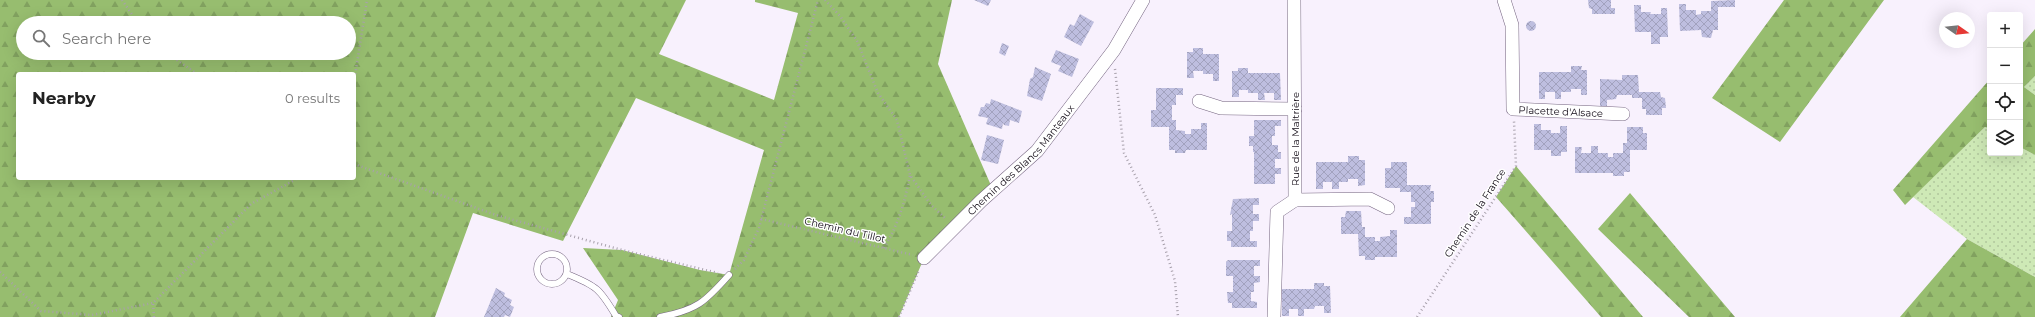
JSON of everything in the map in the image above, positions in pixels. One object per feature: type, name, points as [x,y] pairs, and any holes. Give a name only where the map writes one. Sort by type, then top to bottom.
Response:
[{"type":"street","name":"Chemin des Blancs Manteaux","points":[[924,258],[981,201],[1037,151],[1114,50],[1143,0]]},
{"type":"street","name":"Rue de la Maltrière","points":[[1274,317],[1277,212],[1295,200],[1294,0]]},
{"type":"street","name":"Placette d'Alsace","points":[[1504,0],[1512,26],[1513,109],[1623,114]]},
{"type":"street","points":[[1199,101],[1221,108],[1295,109]]},
{"type":"street","points":[[1295,200],[1370,199],[1388,208]]},
{"type":"lane","points":[[555,255],[567,263],[567,274],[555,283],[545,282],[539,276],[537,266],[542,258],[555,255]]},
{"type":"lane","points":[[567,274],[588,283],[604,295],[616,316],[619,317]]},
{"type":"lane","points":[[660,317],[688,310],[707,300],[729,275]]},
{"type":"path","points":[[122,0],[133,16]]},
{"type":"path","points":[[356,72],[367,0]]},
{"type":"path","points":[[356,165],[496,215],[622,250],[729,275],[744,260],[761,219],[818,0]]},
{"type":"path","points":[[825,0],[840,16],[857,41],[878,93],[898,120],[910,175],[931,205],[953,229]]},
{"type":"path","points":[[1114,50],[1118,106],[1124,153],[1155,215],[1175,281],[1178,317]]},
{"type":"path","points":[[177,60],[193,72]]},
{"type":"path","name":"Chemin de la France","points":[[1417,317],[1516,166],[1513,109]]},
{"type":"path","points":[[884,248],[896,228],[905,199],[910,175]]},
{"type":"path","points":[[0,272],[41,311],[91,316],[153,303],[251,204],[294,180]]},
{"type":"path","name":"Chemin du Tillot","points":[[761,219],[924,258]]},
{"type":"path","points":[[899,317],[924,258]]},
{"type":"path","points":[[153,303],[154,317]]},
{"type":"green space","points":[[0,0],[686,0],[659,54],[774,100],[798,13],[755,2],[755,0],[952,0],[938,64],[993,190],[924,258],[899,317],[611,317],[618,300],[583,248],[622,250],[700,270],[729,275],[764,150],[636,98],[563,241],[473,213],[435,317],[0,317]]},
{"type":"green space","points":[[1784,0],[1884,0],[1780,142],[1712,98]]},
{"type":"green space","points":[[2035,29],[2035,76],[2024,87],[2035,95],[2035,155],[2023,149],[2023,43]]},
{"type":"green space","points":[[2035,76],[2035,95],[2024,87]]},
{"type":"green space","points":[[1987,82],[1987,128],[1985,127],[1905,205],[1893,190]]},
{"type":"green space","points":[[1985,127],[1987,128],[1987,156],[2023,156],[2023,149],[2035,155],[2035,277],[1967,239],[1913,197]]},
{"type":"green space","points":[[1516,166],[1643,317],[1601,317],[1496,197]]},
{"type":"green space","points":[[1630,193],[1735,317],[1689,317],[1598,229]]},
{"type":"green space","points":[[1967,239],[2035,277],[2035,317],[1900,317]]},
{"type":"building","points":[[974,0],[991,0],[988,6]]},
{"type":"building","points":[[1588,0],[1611,0],[1611,8],[1615,8],[1615,14],[1592,14],[1592,9],[1589,8]]},
{"type":"building","points":[[1735,0],[1735,7],[1718,7],[1718,30],[1713,30],[1711,38],[1702,37],[1701,30],[1680,31],[1679,4],[1686,4],[1686,10],[1696,10],[1696,15],[1701,14],[1701,11],[1711,11],[1711,1]]},
{"type":"building","points":[[1634,5],[1641,5],[1641,12],[1651,12],[1650,14],[1661,14],[1661,8],[1667,8],[1668,37],[1660,37],[1660,44],[1651,44],[1651,32],[1635,32]]},
{"type":"building","points":[[1080,14],[1094,22],[1081,46],[1064,37],[1070,24],[1074,26]]},
{"type":"building","points":[[1529,21],[1533,21],[1535,22],[1535,30],[1529,31],[1526,28],[1526,24]]},
{"type":"building","points":[[1002,43],[1009,46],[1005,56],[999,53]]},
{"type":"building","points":[[1193,48],[1203,48],[1203,54],[1219,54],[1219,81],[1213,81],[1213,74],[1203,74],[1203,71],[1193,71],[1194,78],[1187,78],[1187,52],[1193,52]]},
{"type":"building","points":[[1056,50],[1079,59],[1072,77],[1058,71],[1061,66],[1051,62]]},
{"type":"building","points":[[1571,66],[1582,66],[1581,70],[1587,70],[1587,95],[1581,95],[1581,89],[1571,89],[1571,92],[1561,92],[1561,99],[1555,99],[1555,92],[1545,92],[1545,99],[1539,99],[1539,72],[1571,72]]},
{"type":"building","points":[[1035,67],[1051,74],[1042,101],[1027,96],[1030,79],[1033,77]]},
{"type":"building","points":[[1238,68],[1248,68],[1248,73],[1280,73],[1281,100],[1274,100],[1274,93],[1264,93],[1265,100],[1258,100],[1258,93],[1248,93],[1248,90],[1239,90],[1239,97],[1232,97],[1232,71],[1238,71]]},
{"type":"building","points":[[1622,75],[1638,75],[1639,92],[1660,92],[1661,97],[1665,98],[1666,108],[1662,108],[1662,115],[1646,115],[1646,109],[1642,109],[1642,98],[1632,98],[1632,95],[1617,95],[1616,99],[1607,100],[1607,106],[1600,106],[1600,79],[1622,80]]},
{"type":"building","points":[[1156,88],[1183,88],[1183,95],[1176,95],[1176,105],[1172,105],[1172,120],[1176,120],[1176,130],[1185,131],[1185,134],[1191,134],[1191,129],[1201,129],[1201,123],[1207,123],[1207,150],[1186,150],[1185,153],[1175,153],[1175,150],[1169,150],[1169,127],[1151,127],[1151,110],[1156,110]]},
{"type":"building","points":[[991,99],[1022,111],[1019,123],[1010,120],[1009,126],[1004,125],[1003,123],[1002,129],[986,124],[988,118],[978,116],[981,107],[984,107],[986,103],[990,104]]},
{"type":"building","points":[[1254,120],[1281,120],[1281,126],[1275,126],[1275,136],[1272,136],[1272,145],[1278,145],[1278,152],[1281,152],[1281,159],[1275,159],[1275,168],[1281,168],[1281,174],[1275,174],[1275,184],[1254,184],[1254,152],[1253,146],[1249,146],[1249,136],[1254,136]]},
{"type":"building","points":[[1534,124],[1541,124],[1541,130],[1551,130],[1551,133],[1560,133],[1560,126],[1567,126],[1567,152],[1561,152],[1561,156],[1551,156],[1551,150],[1534,150]]},
{"type":"building","points":[[1627,127],[1643,127],[1643,133],[1647,133],[1647,150],[1630,150],[1630,172],[1624,172],[1624,176],[1613,176],[1613,173],[1575,173],[1575,147],[1582,147],[1581,153],[1591,153],[1591,146],[1598,146],[1598,153],[1608,153],[1608,157],[1613,157],[1613,153],[1623,153],[1623,143],[1627,143]]},
{"type":"building","points":[[987,135],[1004,140],[998,164],[981,160]]},
{"type":"building","points":[[1348,156],[1359,156],[1359,160],[1365,160],[1365,185],[1358,186],[1358,179],[1348,179],[1348,182],[1339,182],[1339,189],[1332,189],[1332,182],[1323,182],[1323,189],[1316,189],[1316,162],[1348,162]]},
{"type":"building","points":[[1391,162],[1407,162],[1407,185],[1431,185],[1430,191],[1434,191],[1434,202],[1431,202],[1431,224],[1404,224],[1404,217],[1411,217],[1411,207],[1415,207],[1415,202],[1411,202],[1411,192],[1400,192],[1400,188],[1385,188],[1385,168],[1391,168]]},
{"type":"building","points":[[1259,198],[1259,205],[1253,205],[1253,214],[1259,214],[1259,221],[1253,221],[1253,231],[1250,231],[1250,241],[1257,241],[1257,247],[1231,247],[1231,241],[1227,241],[1227,231],[1232,231],[1232,214],[1230,215],[1233,199]]},
{"type":"building","points":[[1346,211],[1361,211],[1362,227],[1365,227],[1365,237],[1375,237],[1375,241],[1380,241],[1380,237],[1390,236],[1390,230],[1397,230],[1397,257],[1375,257],[1375,260],[1365,260],[1365,256],[1359,256],[1358,234],[1341,234],[1341,217],[1345,217]]},
{"type":"building","points":[[1228,260],[1260,260],[1260,266],[1254,266],[1254,276],[1260,276],[1260,282],[1254,283],[1254,292],[1251,292],[1251,301],[1257,302],[1257,308],[1232,308],[1232,303],[1228,303],[1227,292],[1233,292],[1233,276],[1226,276],[1226,262]]},
{"type":"building","points":[[1314,283],[1324,283],[1324,286],[1330,286],[1331,313],[1324,313],[1324,306],[1315,306],[1314,309],[1304,309],[1304,316],[1298,316],[1298,309],[1289,309],[1289,316],[1282,316],[1282,289],[1314,289]]},
{"type":"building","points":[[496,288],[505,293],[504,296],[512,300],[510,305],[514,307],[510,317],[505,315],[504,317],[484,317]]}]
